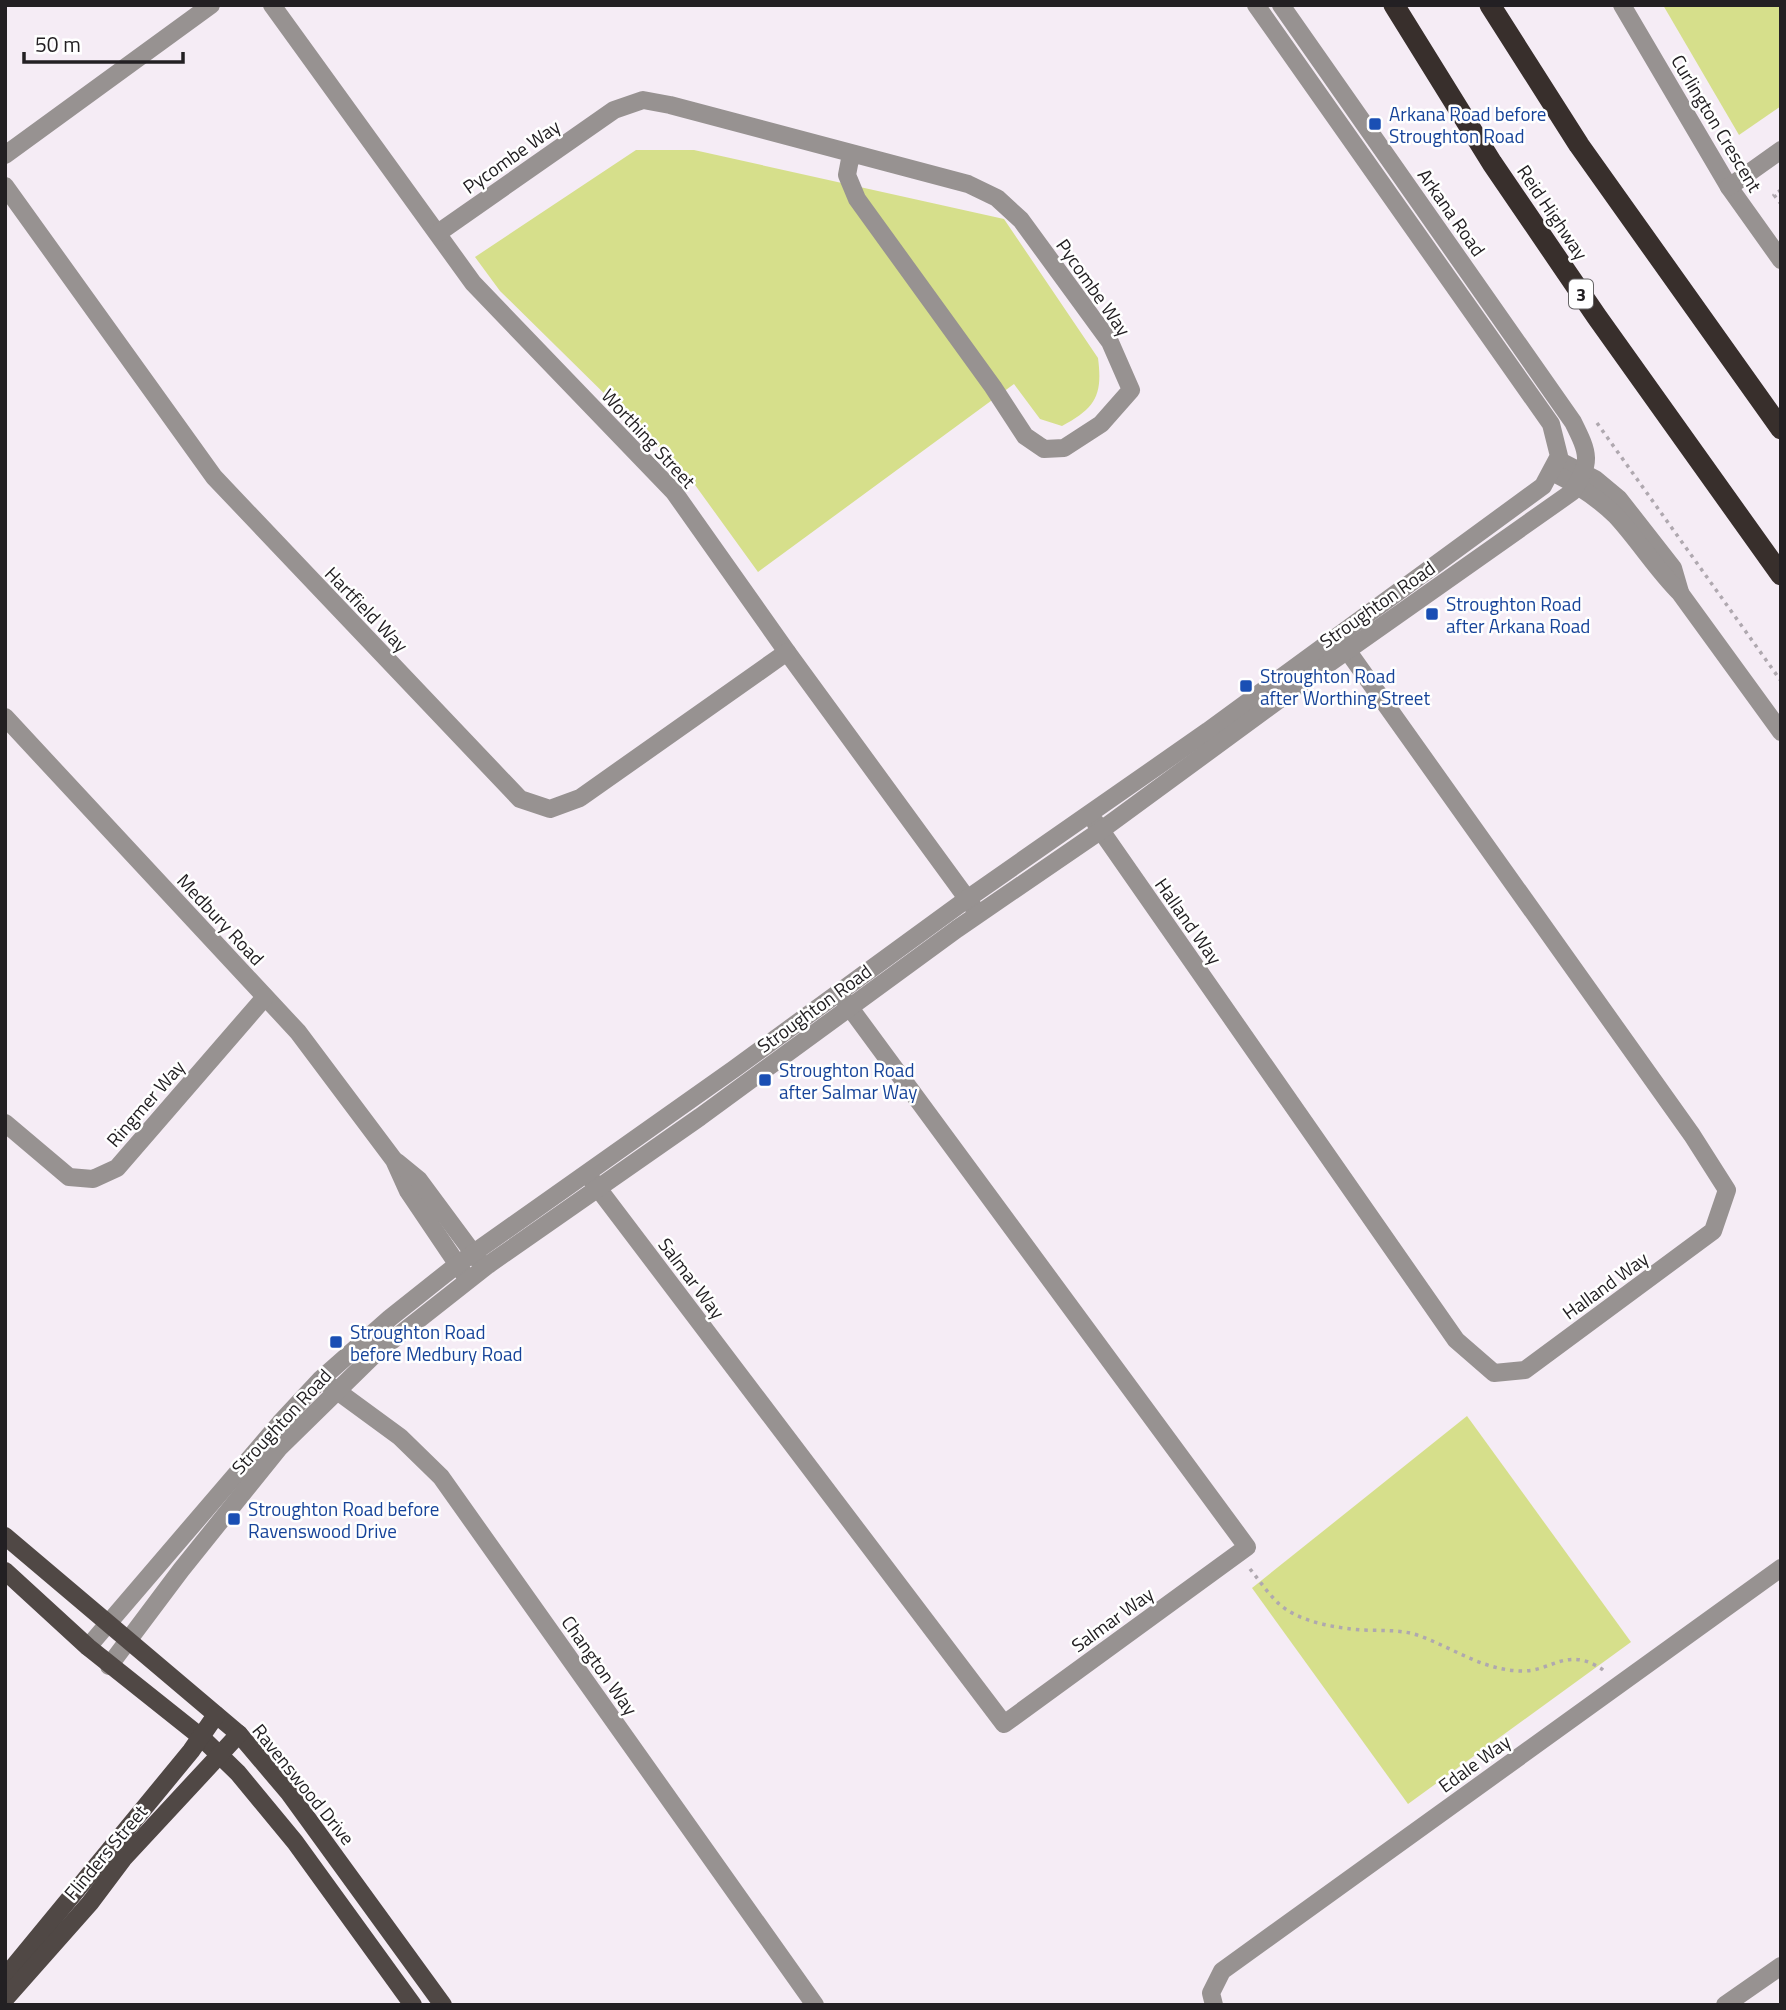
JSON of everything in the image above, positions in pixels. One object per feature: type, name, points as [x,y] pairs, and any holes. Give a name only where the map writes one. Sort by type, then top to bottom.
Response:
[{"type":"highway","name":"Reid Highway","points":[[1394,5],[1492,163],[1597,317],[1781,575]]},
{"type":"highway","points":[[1490,5],[1579,145],[1781,429]]},
{"type":"main road","name":"Ravenswood Drive","points":[[5,1536],[239,1734],[296,1803],[443,2004]]},
{"type":"main road","points":[[5,1571],[109,1665],[201,1737],[221,1756],[295,1842],[413,2005]]},
{"type":"main road","name":"Flinders Street","points":[[5,1977],[201,1737],[216,1715]]},
{"type":"main road","name":"Flinders Street","points":[[5,1999],[90,1903],[123,1859],[239,1734]]},
{"type":"street","points":[[5,155],[211,5]]},
{"type":"street","name":"Worthing Street","points":[[272,5],[473,283],[674,492],[978,914]]},
{"type":"street","points":[[1256,5],[1551,424],[1557,442],[1555,466],[1613,493],[1639,523],[1673,568],[1680,593],[1781,732]]},
{"type":"street","name":"Arkana Road","points":[[1281,5],[1573,422],[1585,445],[1588,459],[1581,479]]},
{"type":"street","name":"Curlington Crescent","points":[[1622,5],[1729,187],[1781,260]]},
{"type":"street","name":"Pycombe Way","points":[[438,233],[614,110],[643,100],[968,184],[997,198],[1021,220],[1110,342],[1131,390],[1101,424],[1064,448],[1044,449],[1024,436],[993,387],[857,199],[847,175],[851,154]]},
{"type":"street","points":[[1729,187],[1781,150]]},
{"type":"street","name":"Hartfield Way","points":[[5,186],[214,477],[520,799],[550,809],[580,798],[787,652]]},
{"type":"street","name":"Stroughton Road","points":[[88,1647],[280,1423],[321,1379],[390,1318],[474,1253],[592,1181],[851,1009],[978,914],[1100,831],[1543,486],[1555,466]]},
{"type":"street","name":"Stroughton Road","points":[[109,1665],[279,1448],[375,1354],[592,1181],[967,899],[1089,814],[1560,502],[1581,479]]},
{"type":"street","name":"Halland Way","points":[[1089,814],[1456,1340],[1494,1373],[1525,1370],[1713,1231],[1727,1190],[1684,1123],[1343,644]]},
{"type":"street","name":"Medbury Road","points":[[5,717],[298,1032],[394,1160],[408,1191],[469,1280]]},
{"type":"street","points":[[839,993],[1247,1547],[1237,1554]]},
{"type":"street","name":"Ringmer Way","points":[[5,1123],[68,1177],[93,1179],[117,1168],[265,997]]},
{"type":"street","name":"Medbury Road","points":[[394,1160],[419,1180],[485,1268]]},
{"type":"street","name":"Salmar Way","points":[[592,1181],[1004,1724],[1237,1554]]},
{"type":"street","name":"Changton Way","points":[[321,1379],[400,1437],[441,1477],[815,2005]]},
{"type":"street","name":"Edale Way","points":[[1214,2005],[1211,1993],[1222,1971],[1781,1568]]},
{"type":"street","points":[[1725,2005],[1781,1966]]},
{"type":"path","points":[[1781,190],[1774,195],[1781,204]]},
{"type":"path","points":[[1237,1554],[1279,1605],[1315,1623],[1362,1630],[1392,1630],[1420,1636],[1489,1667],[1523,1672],[1546,1667],[1563,1659],[1583,1660],[1603,1669],[1616,1687]]},
{"type":"green space","points":[[1663,5],[1781,5],[1781,106],[1739,135]]},
{"type":"green space","points":[[636,150],[694,150],[1004,219],[1098,358],[1099,382],[1094,400],[1082,413],[1062,426],[1040,419],[1014,384],[758,572],[690,478],[500,291],[475,257]]},
{"type":"green space","points":[[1467,1416],[1631,1642],[1408,1804],[1252,1588]]},
{"type":"place","name":"Arkana Road before Stroughton Road","points":[[1375,124]]},
{"type":"place","name":"Stroughton Road after Arkana Road","points":[[1432,614]]},
{"type":"place","name":"Stroughton Road after Worthing Street","points":[[1246,686]]},
{"type":"place","name":"Stroughton Road after Salmar Way","points":[[765,1080]]},
{"type":"place","name":"Stroughton Road before Medbury Road","points":[[336,1342]]},
{"type":"place","name":"Stroughton Road before Ravenswood Drive","points":[[234,1519]]}]
